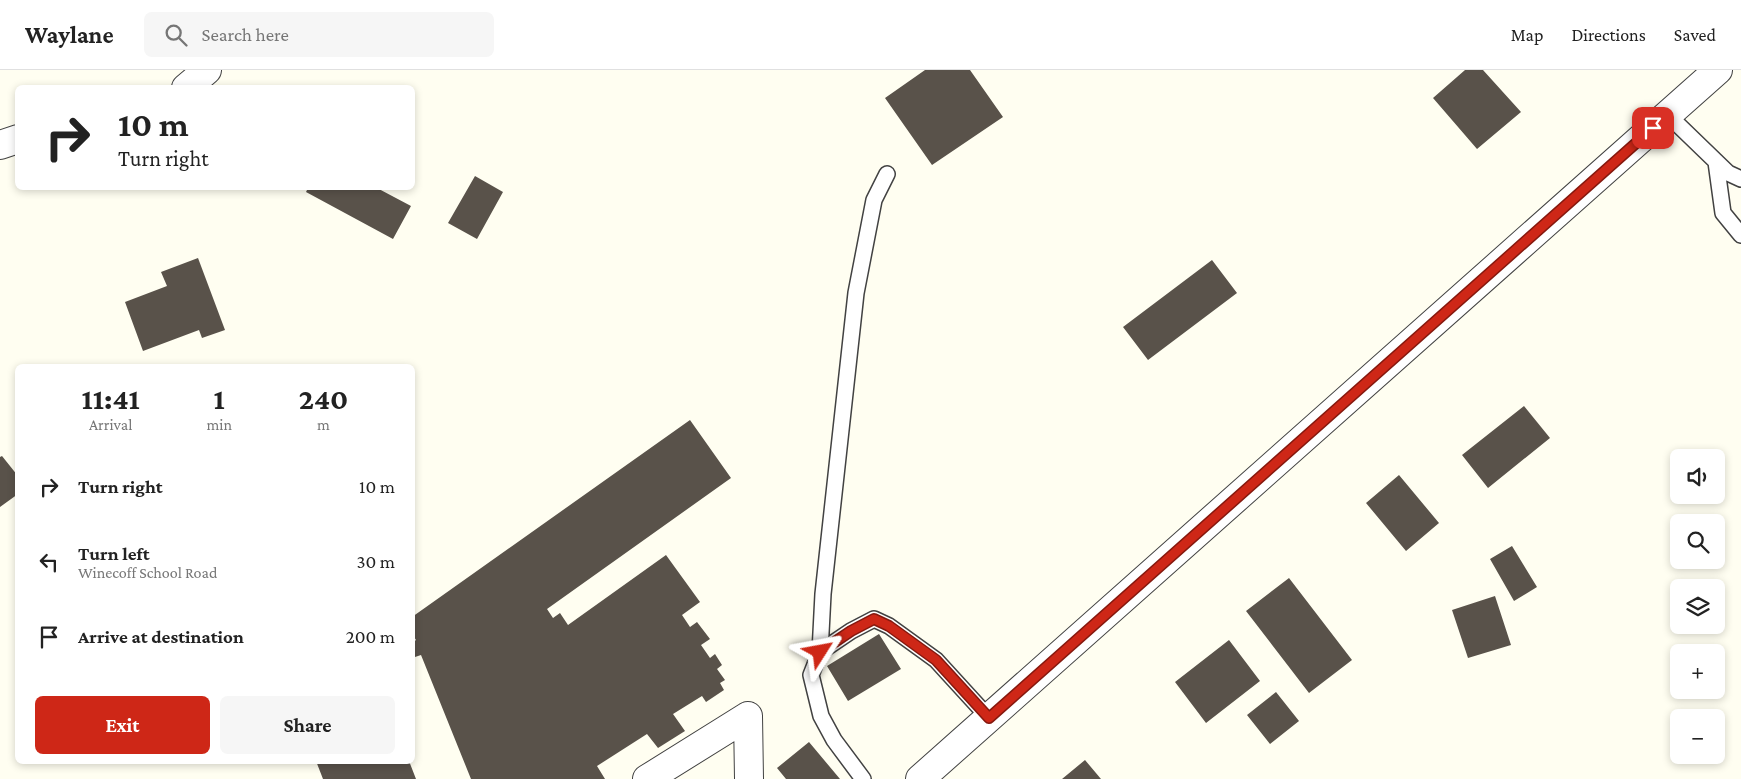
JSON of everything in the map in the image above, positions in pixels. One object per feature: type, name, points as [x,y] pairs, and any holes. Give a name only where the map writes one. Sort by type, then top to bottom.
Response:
[{"type":"street","points":[[190,85],[207,70]]},
{"type":"street","points":[[920,779],[1718,70]]},
{"type":"street","points":[[0,144],[15,140]]},
{"type":"street","points":[[647,779],[748,716],[749,779]]},
{"type":"lane","points":[[1668,115],[1728,174],[1741,179]]},
{"type":"lane","points":[[1716,162],[1723,213],[1741,235]]},
{"type":"lane","points":[[863,779],[834,740],[821,716],[811,675],[820,652],[823,594],[856,293],[874,200],[888,174]]},
{"type":"lane","points":[[820,652],[851,631],[874,619],[889,626],[936,660],[989,718]]},
{"type":"building","points":[[925,70],[970,70],[1003,117],[932,165],[885,98]]},
{"type":"building","points":[[1465,70],[1483,70],[1521,112],[1477,149],[1433,98]]},
{"type":"building","points":[[475,176],[503,192],[477,239],[448,223]]},
{"type":"building","points":[[307,190],[381,190],[411,206],[393,239],[306,192]]},
{"type":"building","points":[[198,258],[225,330],[202,338],[199,330],[143,351],[125,302],[167,286],[161,272]]},
{"type":"building","points":[[1212,260],[1237,293],[1148,360],[1123,327]]},
{"type":"building","points":[[1524,406],[1550,438],[1488,488],[1462,455]]},
{"type":"building","points":[[690,420],[731,478],[547,609],[553,618],[560,613],[568,625],[666,555],[700,602],[682,615],[690,627],[697,622],[710,639],[701,645],[710,658],[715,654],[722,665],[717,669],[725,680],[720,683],[724,690],[706,702],[702,696],[673,714],[685,731],[658,748],[647,734],[597,766],[605,779],[471,779],[421,655],[415,657],[415,615]]},
{"type":"building","points":[[2,456],[15,472],[15,496],[0,507],[0,457]]},
{"type":"building","points":[[1399,475],[1439,523],[1406,551],[1366,503]]},
{"type":"building","points":[[1512,546],[1537,587],[1514,601],[1490,559]]},
{"type":"building","points":[[1289,578],[1352,660],[1309,693],[1246,611]]},
{"type":"building","points":[[1495,596],[1511,645],[1468,658],[1452,610]]},
{"type":"building","points":[[879,634],[901,669],[848,701],[827,666]]},
{"type":"building","points":[[1229,640],[1260,681],[1206,723],[1175,682]]},
{"type":"building","points":[[1276,692],[1299,721],[1270,744],[1247,715]]},
{"type":"building","points":[[809,742],[840,779],[786,779],[777,768]]},
{"type":"building","points":[[1085,760],[1101,779],[1062,779]]},
{"type":"building","points":[[317,764],[410,764],[416,779],[323,779]]},
{"type":"route","points":[[820,652],[851,631],[874,619],[889,626],[936,660],[989,718],[1653,128]]}]
